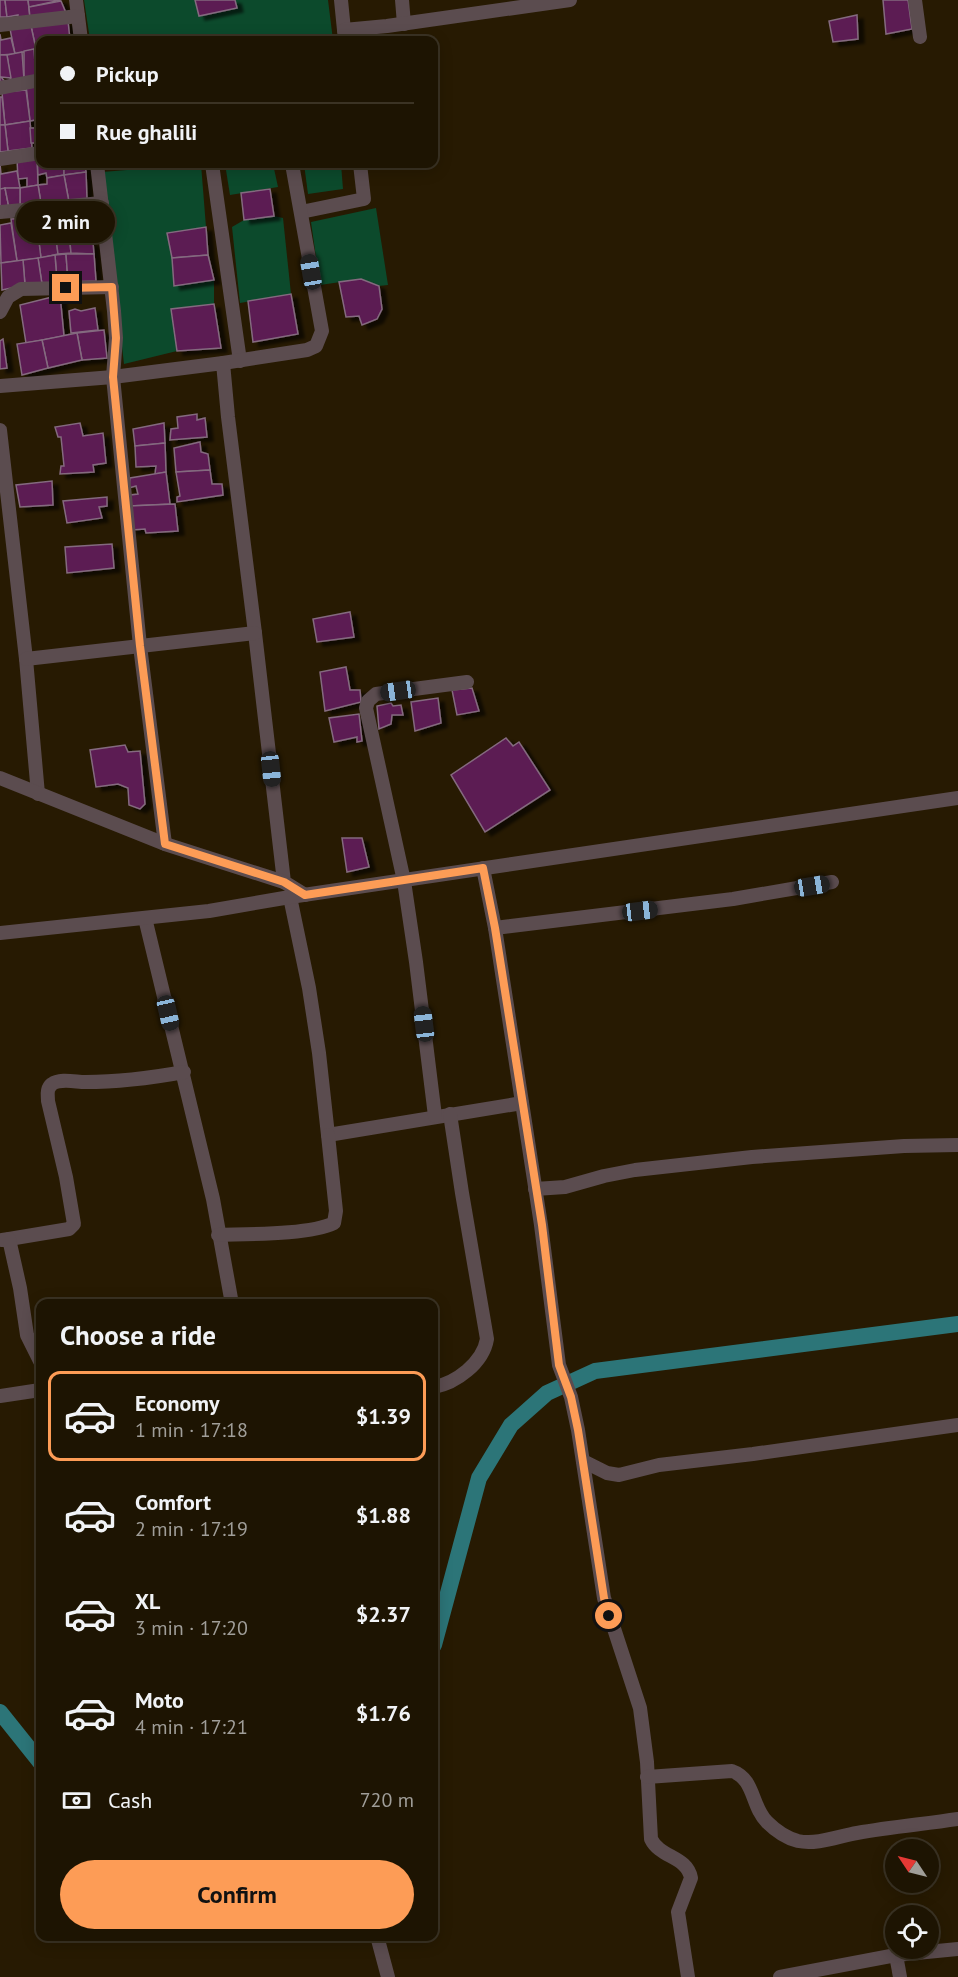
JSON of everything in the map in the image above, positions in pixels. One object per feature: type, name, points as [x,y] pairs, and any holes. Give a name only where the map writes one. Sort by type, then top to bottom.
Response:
[{"type":"street","points":[[76,0],[80,36]]},
{"type":"street","points":[[341,0],[344,35],[570,0]]},
{"type":"street","points":[[402,0],[404,24]]},
{"type":"street","points":[[915,0],[920,37]]},
{"type":"street","points":[[0,25],[78,16]]},
{"type":"street","points":[[0,88],[36,81]]},
{"type":"street","points":[[0,159],[36,154]]},
{"type":"street","points":[[98,168],[116,338],[113,377],[140,646],[165,844]]},
{"type":"street","points":[[213,168],[240,361]]},
{"type":"street","points":[[0,386],[113,377],[240,361],[307,350],[316,346],[322,331],[293,168]]},
{"type":"street","points":[[301,212],[364,199],[360,168]]},
{"type":"street","points":[[0,212],[102,203]]},
{"type":"street","points":[[0,312],[8,297],[21,290],[112,287]]},
{"type":"street","points":[[223,363],[284,882]]},
{"type":"street","points":[[0,430],[26,659],[38,794]]},
{"type":"street","points":[[26,659],[255,633]]},
{"type":"street","points":[[435,1116],[404,880],[366,704],[376,694],[467,682]]},
{"type":"street","points":[[0,778],[165,844],[284,882],[305,895]]},
{"type":"street","points":[[0,933],[209,911],[958,798]]},
{"type":"street","points":[[483,868],[495,928],[522,1103],[559,1365],[571,1397],[604,1598],[640,1708],[651,1839],[658,1849],[687,1866],[691,1878],[678,1912],[688,1977]]},
{"type":"street","points":[[495,928],[733,899],[832,882]]},
{"type":"street","points":[[218,1235],[289,1232],[334,1223],[336,1211],[319,1053],[311,999],[290,897]]},
{"type":"street","points":[[145,918],[213,1199],[231,1299]]},
{"type":"street","points":[[36,1353],[27,1335],[20,1288],[4,1240],[69,1229],[74,1224],[66,1177],[48,1101],[50,1085],[62,1081],[106,1082],[184,1072]]},
{"type":"street","points":[[328,1135],[522,1103]]},
{"type":"street","points":[[438,1386],[457,1379],[464,1373],[486,1347],[487,1339],[450,1114]]},
{"type":"street","points":[[535,1189],[565,1187],[635,1170],[752,1157],[904,1146],[958,1145]]},
{"type":"street","points":[[0,1396],[36,1391]]},
{"type":"street","points":[[583,1461],[607,1473],[619,1475],[658,1465],[958,1425]]},
{"type":"street","points":[[647,1777],[732,1771],[740,1773],[748,1783],[755,1804],[765,1820],[782,1835],[799,1841],[815,1841],[958,1819]]},
{"type":"street","points":[[378,1941],[388,1977]]},
{"type":"street","points":[[939,1951],[958,1949]]},
{"type":"street","points":[[780,1977],[885,1957]]},
{"type":"street","points":[[897,1959],[900,1977]]},
{"type":"green space","points":[[84,0],[195,0],[237,7],[235,0],[328,0],[332,36],[89,36]]},
{"type":"green space","points":[[152,168],[201,168],[206,227],[167,234],[174,285],[214,280],[214,304],[172,309],[177,351],[124,364],[102,172]]},
{"type":"green space","points":[[226,168],[274,168],[278,187],[230,195]]},
{"type":"green space","points":[[305,168],[341,168],[343,189],[308,194]]},
{"type":"green space","points":[[376,208],[388,285],[379,286],[361,279],[320,285],[311,222]]},
{"type":"green space","points":[[274,216],[283,218],[291,294],[240,303],[232,227],[244,220]]},
{"type":"building","points":[[0,0],[5,0],[7,17],[0,17]]},
{"type":"building","points":[[5,0],[28,0],[30,18],[18,18],[18,15],[7,17]]},
{"type":"building","points":[[28,0],[61,0],[29,7]]},
{"type":"building","points":[[195,0],[235,0],[237,8],[199,16]]},
{"type":"building","points":[[883,0],[908,0],[912,29],[886,34]]},
{"type":"building","points":[[61,1],[66,13],[30,18],[29,7]]},
{"type":"building","points":[[857,15],[858,39],[833,42],[829,21]]},
{"type":"building","points":[[68,21],[70,36],[36,36],[36,49],[31,26]]},
{"type":"building","points":[[31,26],[36,49],[15,54],[10,29]]},
{"type":"building","points":[[0,34],[1,40],[11,38],[15,54],[0,55]]},
{"type":"building","points":[[34,49],[36,78],[24,78],[24,51]]},
{"type":"building","points":[[22,52],[24,80],[11,83],[7,55]]},
{"type":"building","points":[[0,55],[7,55],[11,78],[1,77],[6,83],[0,84]]},
{"type":"building","points":[[36,84],[36,120],[30,121],[26,85]]},
{"type":"building","points":[[26,90],[30,121],[5,125],[2,92]]},
{"type":"building","points":[[0,97],[2,97],[5,125],[0,125]]},
{"type":"building","points":[[30,121],[32,148],[8,151],[5,125]]},
{"type":"building","points":[[0,125],[5,125],[8,151],[0,152]]},
{"type":"building","points":[[30,128],[36,128],[36,143],[31,143]]},
{"type":"building","points":[[36,155],[38,185],[27,187],[27,178],[18,179],[17,159]]},
{"type":"building","points":[[0,164],[1,174],[17,171],[20,188],[0,189]]},
{"type":"building","points":[[38,168],[64,168],[64,175],[47,178],[46,173],[38,175]]},
{"type":"building","points":[[64,168],[86,168],[86,172],[64,175]]},
{"type":"building","points":[[86,172],[87,199],[69,202],[64,175]]},
{"type":"building","points":[[64,175],[69,202],[41,203],[38,185],[47,184],[47,178]]},
{"type":"building","points":[[38,185],[41,203],[20,205],[20,188]]},
{"type":"building","points":[[5,188],[9,208],[0,209],[0,189]]},
{"type":"building","points":[[5,188],[20,188],[20,205],[9,208]]},
{"type":"building","points":[[270,189],[274,216],[244,220],[241,193]]},
{"type":"building","points":[[89,213],[89,225],[82,226],[82,229],[69,231],[67,215]]},
{"type":"building","points":[[53,215],[58,254],[41,258],[36,218]]},
{"type":"building","points":[[53,215],[67,215],[71,253],[58,254]]},
{"type":"building","points":[[36,218],[41,258],[17,261],[11,219]]},
{"type":"building","points":[[11,223],[17,261],[1,263],[0,225]]},
{"type":"building","points":[[206,227],[208,255],[172,258],[167,233]]},
{"type":"building","points":[[88,230],[88,242],[93,243],[94,254],[71,253],[69,231]]},
{"type":"building","points":[[66,254],[68,282],[57,281],[55,255]]},
{"type":"building","points":[[66,254],[94,254],[96,281],[68,282]]},
{"type":"building","points":[[55,255],[57,281],[42,284],[38,258]]},
{"type":"building","points":[[208,255],[214,280],[174,286],[172,258]]},
{"type":"building","points":[[38,258],[42,284],[25,285],[23,260]]},
{"type":"building","points":[[23,260],[25,285],[2,290],[1,263]]},
{"type":"building","points":[[361,279],[379,286],[382,309],[377,319],[362,325],[359,316],[346,317],[339,282]]},
{"type":"building","points":[[291,294],[298,334],[253,342],[248,301]]},
{"type":"building","points":[[60,295],[64,336],[26,343],[20,305]]},
{"type":"building","points":[[214,304],[221,348],[177,351],[171,309]]},
{"type":"building","points":[[95,308],[98,330],[71,333],[69,311]]},
{"type":"building","points":[[104,330],[107,358],[82,360],[77,333]]},
{"type":"building","points":[[77,333],[82,360],[48,368],[42,340]]},
{"type":"building","points":[[3,339],[7,368],[0,369],[0,341]]},
{"type":"building","points":[[42,340],[48,368],[22,375],[17,344]]},
{"type":"building","points":[[197,414],[197,420],[205,418],[207,437],[170,440],[171,429],[178,428],[177,417]]},
{"type":"building","points":[[80,423],[83,436],[103,433],[106,463],[93,465],[94,472],[60,474],[61,466],[64,466],[61,437],[58,437],[55,427]]},
{"type":"building","points":[[164,423],[165,443],[135,446],[133,429]]},
{"type":"building","points":[[200,442],[201,452],[208,454],[210,470],[176,472],[174,448]]},
{"type":"building","points":[[165,443],[166,472],[155,474],[156,466],[136,467],[135,446]]},
{"type":"building","points":[[210,470],[212,484],[222,484],[223,495],[177,502],[177,497],[180,496],[176,472]]},
{"type":"building","points":[[166,472],[170,504],[129,506],[130,495],[138,494],[136,486],[129,488],[130,478]]},
{"type":"building","points":[[52,481],[53,505],[20,507],[16,485]]},
{"type":"building","points":[[107,497],[107,506],[99,507],[102,518],[67,523],[63,501]]},
{"type":"building","points":[[175,504],[178,531],[146,533],[145,529],[131,530],[129,506]]},
{"type":"building","points":[[112,544],[114,568],[67,573],[65,547]]},
{"type":"building","points":[[350,612],[354,637],[317,642],[313,619]]},
{"type":"building","points":[[346,667],[350,690],[360,690],[361,702],[325,711],[320,672]]},
{"type":"building","points":[[472,688],[479,711],[457,715],[452,690]]},
{"type":"building","points":[[438,698],[441,723],[415,731],[411,702]]},
{"type":"building","points":[[391,703],[393,706],[401,705],[403,715],[392,715],[391,724],[379,729],[377,706]]},
{"type":"building","points":[[359,714],[362,741],[357,742],[357,737],[334,742],[329,718]]},
{"type":"building","points":[[506,738],[513,746],[519,742],[550,790],[485,832],[451,775]]},
{"type":"building","points":[[125,745],[128,752],[140,751],[145,804],[140,809],[129,805],[128,788],[118,784],[96,787],[90,750]]},
{"type":"building","points":[[342,838],[362,838],[369,867],[347,872]]},
{"type":"waterway","points":[[438,1630],[479,1478],[511,1425],[547,1393],[595,1371],[958,1324]]},
{"type":"waterway","points":[[0,1712],[36,1757]]},
{"type":"route","points":[[66,288],[112,287],[116,338],[113,377],[140,646],[165,844],[284,882],[305,895],[483,868],[495,928],[542,1225],[559,1365],[571,1397],[578,1430],[604,1598],[609,1616]]}]
